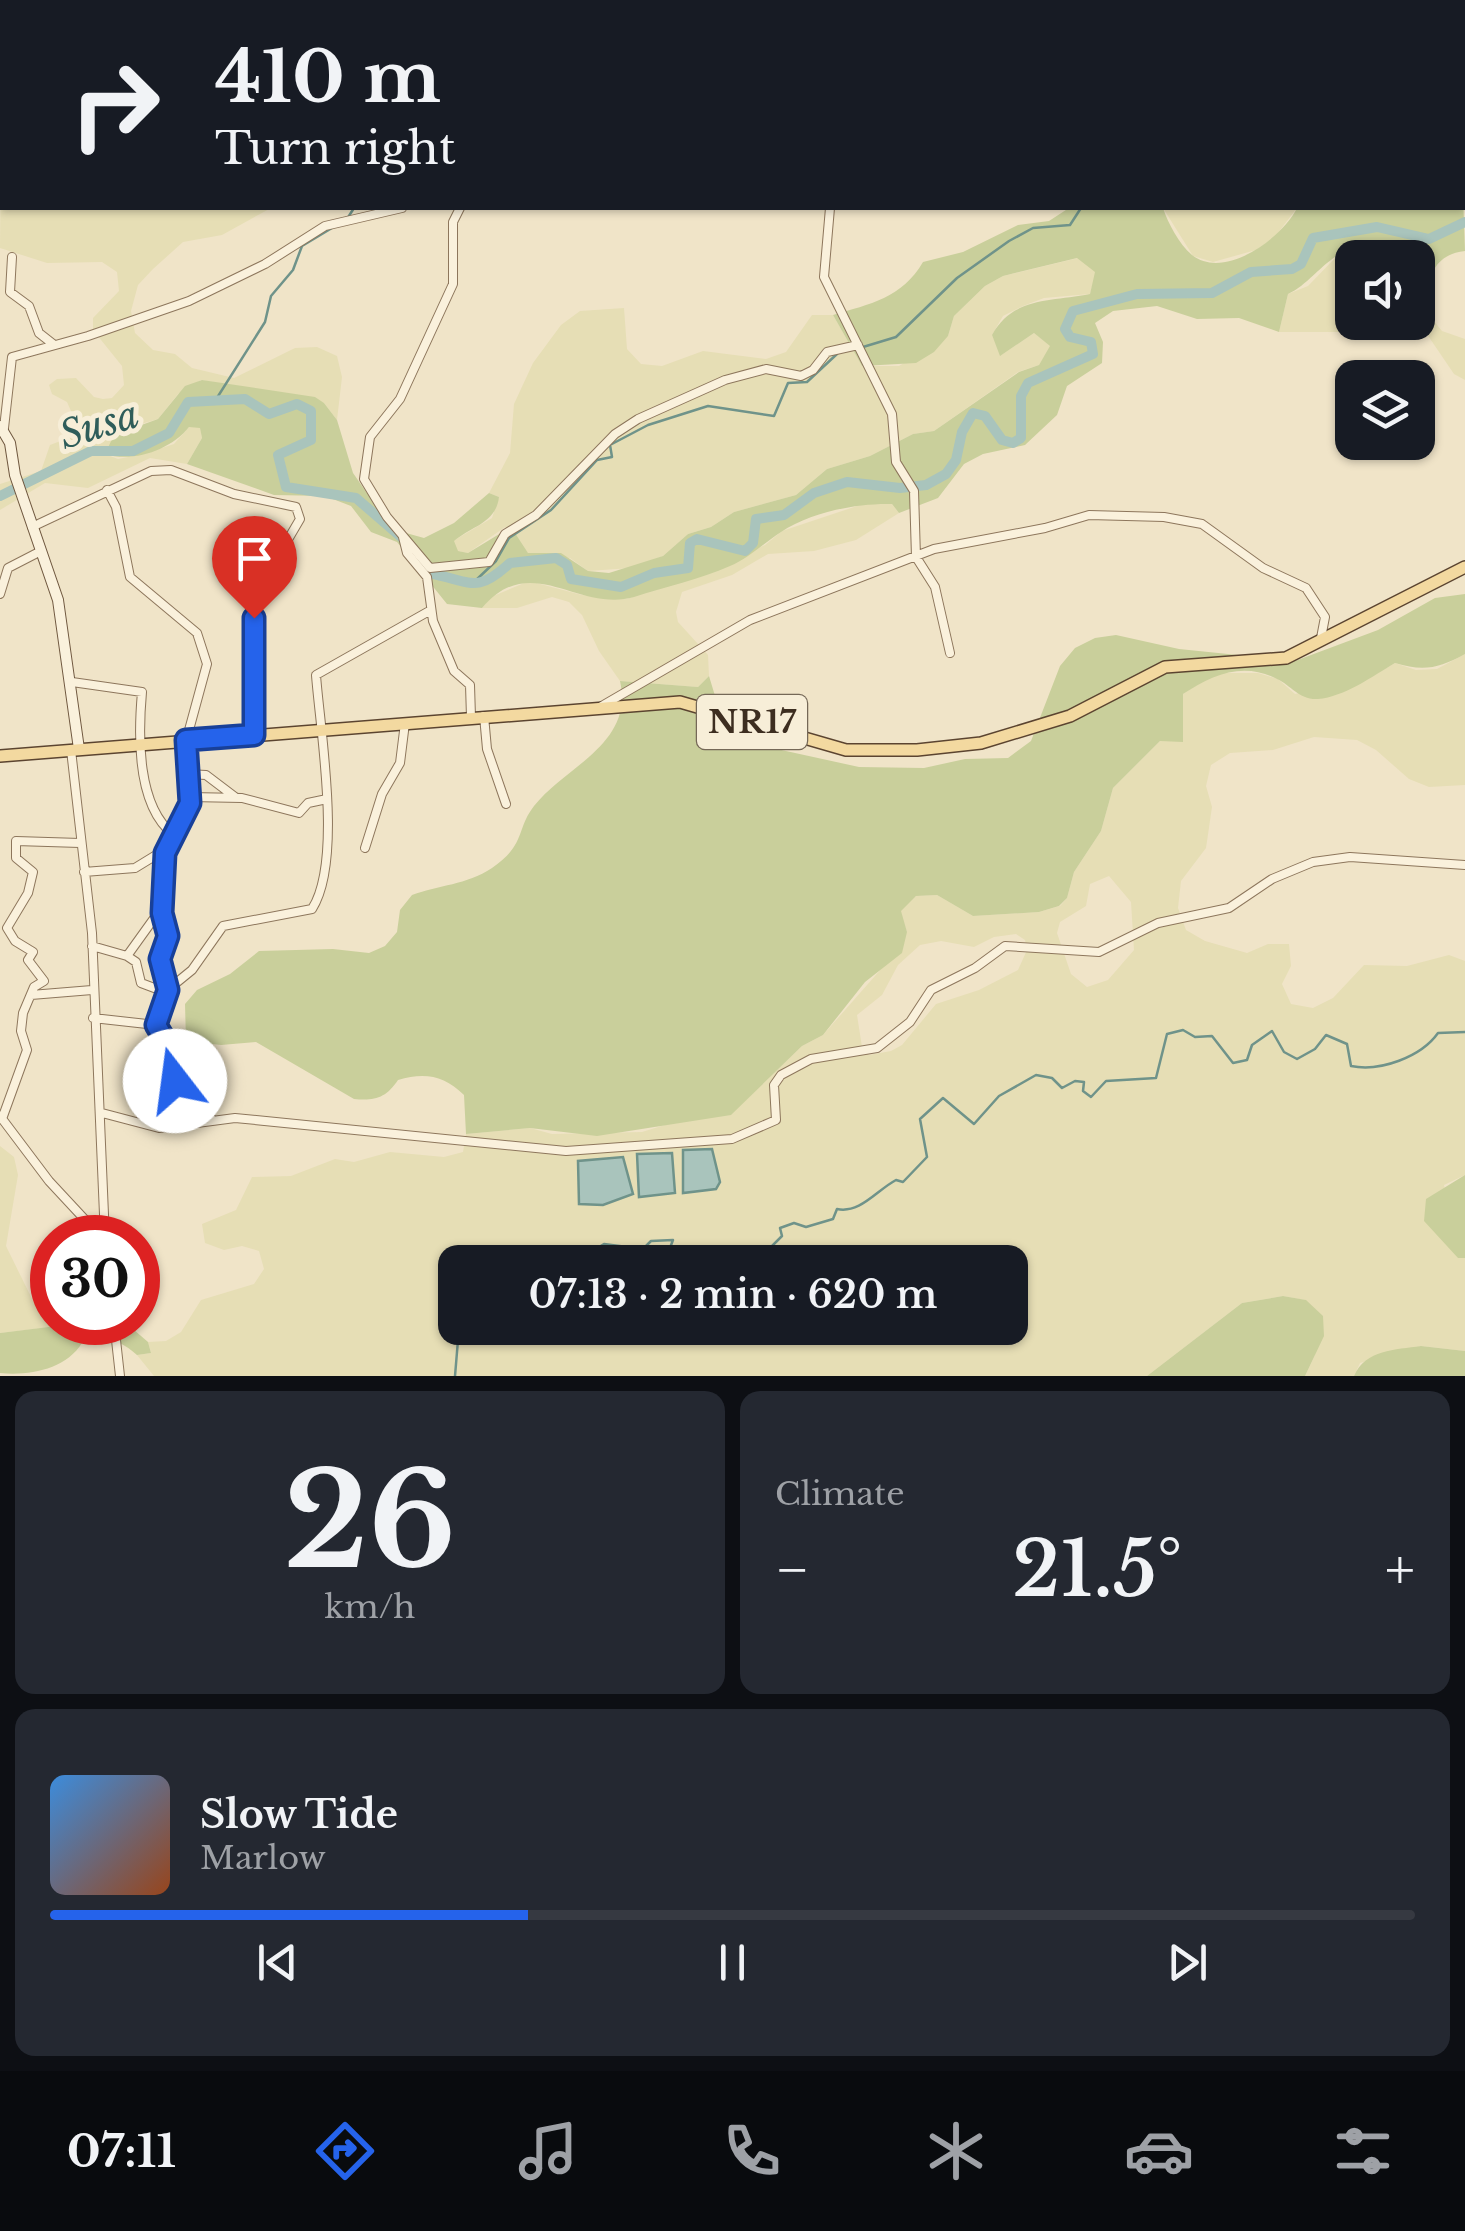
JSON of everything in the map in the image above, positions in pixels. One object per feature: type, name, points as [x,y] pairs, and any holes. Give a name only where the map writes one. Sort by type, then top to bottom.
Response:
[{"type":"main road","points":[[2,426],[58,600],[72,682],[75,750]]},
{"type":"main road","name":"NR17","points":[[0,756],[680,702],[823,746],[917,750],[1005,738],[1070,716],[1164,667],[1270,662],[1465,567]]},
{"type":"street","points":[[346,210],[347,219]]},
{"type":"street","points":[[2,426],[10,358],[189,300],[347,219],[392,210]]},
{"type":"street","points":[[459,210],[453,222],[452,286],[400,400],[370,438],[365,484],[428,577],[431,610],[454,670],[470,685],[506,804]]},
{"type":"street","points":[[830,210],[824,277],[892,414],[896,462],[914,491],[916,557],[935,588],[950,653]]},
{"type":"street","points":[[8,288],[12,257]]},
{"type":"street","points":[[0,280],[28,306],[39,333],[53,344]]},
{"type":"street","points":[[404,540],[430,568],[488,562],[506,534],[536,516],[615,434],[648,413],[725,380],[766,369],[801,376],[814,370],[828,352],[858,345]]},
{"type":"street","points":[[32,528],[151,471],[171,470],[234,494],[290,503],[299,511],[300,519],[276,560],[254,618],[254,735]]},
{"type":"street","points":[[107,490],[116,507],[130,577],[197,633],[204,649],[205,680],[186,740],[190,797],[166,849],[162,915],[168,936],[160,959],[168,990]]},
{"type":"street","points":[[600,707],[750,620],[934,549],[1045,528],[1089,514],[1194,521],[1278,576],[1306,588],[1325,618],[1321,638]]},
{"type":"street","points":[[0,594],[8,568],[41,551]]},
{"type":"street","points":[[212,1120],[196,1090],[175,1081],[172,1052],[156,1025],[168,990],[192,970],[223,926],[312,909],[325,862],[327,799],[324,730],[316,675],[431,610]]},
{"type":"street","points":[[72,682],[142,692],[139,722],[144,744],[144,782],[160,821],[174,835]]},
{"type":"street","points":[[365,848],[382,794],[400,763],[405,723]]},
{"type":"street","points":[[75,750],[80,843],[92,946],[104,1215]]},
{"type":"street","points":[[188,774],[206,775],[235,798]]},
{"type":"street","points":[[190,797],[235,798],[300,814],[308,803],[327,799]]},
{"type":"street","points":[[80,843],[16,841],[16,858],[33,872],[28,892],[4,923],[15,941],[34,950],[28,960],[44,980],[31,995],[21,1027],[27,1050],[1,1118],[49,1181],[82,1215]]},
{"type":"street","points":[[84,872],[135,868],[166,849]]},
{"type":"street","points":[[102,1113],[158,1128],[212,1120],[275,1121],[547,1150],[732,1139],[776,1120],[774,1086],[781,1075],[811,1059],[877,1048],[910,1022],[931,990],[975,968],[1005,946],[1099,952],[1158,924],[1229,908],[1272,879],[1313,862],[1350,857],[1465,865]]},
{"type":"street","points":[[127,956],[155,917],[162,915]]},
{"type":"street","points":[[92,946],[136,962],[145,987],[168,990]]},
{"type":"street","points":[[31,995],[92,990]]},
{"type":"street","points":[[93,1018],[156,1025]]},
{"type":"street","points":[[117,1345],[120,1376]]},
{"type":"shaded area","points":[[0,210],[267,210],[222,235],[183,242],[153,269],[138,285],[131,311],[135,333],[153,350],[175,354],[192,368],[234,378],[295,348],[317,347],[337,356],[342,377],[337,420],[324,403],[201,380],[178,394],[158,419],[138,425],[105,454],[118,459],[143,454],[174,444],[189,427],[200,427],[202,438],[187,464],[150,458],[88,488],[45,483],[0,510],[0,484],[41,471],[50,445],[76,435],[78,427],[67,402],[52,394],[49,385],[57,379],[76,378],[94,397],[103,399],[112,398],[124,385],[122,366],[93,330],[93,318],[119,291],[117,272],[102,262],[47,263],[0,248]]},
{"type":"shaded area","points":[[1164,210],[1295,210],[1274,238],[1256,250],[1213,262],[1193,256]]},
{"type":"shaded area","points":[[1078,258],[1096,272],[1090,294],[1044,298],[1023,306],[1003,316],[992,335],[1001,355],[1034,333],[1051,346],[1039,365],[1018,372],[934,431],[913,434],[870,456],[827,469],[796,495],[734,512],[711,527],[688,534],[663,556],[631,568],[588,571],[570,558],[528,553],[505,527],[468,553],[457,551],[453,541],[492,518],[499,497],[489,493],[510,453],[514,404],[533,363],[561,325],[580,311],[624,308],[627,349],[641,364],[662,366],[703,351],[766,359],[786,352],[812,315],[833,315],[862,366],[899,366],[948,336],[954,316],[985,286],[1003,276]]},
{"type":"shaded area","points":[[1335,258],[1335,332],[1279,332],[1288,294],[1308,286]]},
{"type":"shaded area","points":[[1435,322],[1442,331],[1465,339],[1465,380],[1454,374],[1431,340],[1435,340]]},
{"type":"shaded area","points":[[866,503],[892,504],[899,513],[856,540],[814,551],[768,554],[732,575],[682,592],[676,612],[678,622],[708,655],[709,676],[698,687],[620,681],[599,651],[582,615],[569,602],[552,597],[517,608],[482,608],[491,597],[529,581],[582,595],[627,599],[765,545],[782,531]]},
{"type":"shaded area","points":[[1465,654],[1465,785],[1429,787],[1409,779],[1376,750],[1357,740],[1314,737],[1273,750],[1230,753],[1211,765],[1206,786],[1212,807],[1206,848],[1181,881],[1178,908],[1186,930],[1205,941],[1247,953],[1268,944],[1289,944],[1291,966],[1282,984],[1291,1004],[1313,1008],[1333,998],[1364,965],[1407,966],[1449,955],[1465,961],[1465,1175],[1444,1185],[1458,1258],[1465,1258],[1465,1351],[1421,1346],[1360,1363],[1354,1376],[1305,1376],[1315,1355],[1305,1300],[1283,1296],[1242,1303],[1147,1376],[154,1376],[137,1355],[151,1353],[149,1345],[160,1345],[160,1341],[181,1332],[201,1300],[254,1284],[264,1269],[259,1251],[242,1246],[224,1250],[205,1243],[202,1224],[236,1210],[252,1177],[291,1176],[335,1159],[354,1162],[390,1152],[444,1157],[463,1152],[466,1134],[530,1128],[552,1134],[642,1132],[746,1100],[802,1046],[823,1035],[882,968],[907,932],[900,911],[916,896],[937,895],[973,916],[1039,912],[1060,906],[1067,898],[1074,872],[1101,831],[1113,788],[1160,741],[1183,694],[1215,673],[1258,673],[1278,679],[1295,694],[1376,674],[1395,663],[1416,670],[1437,669]],"holes":[[[1109,876],[1131,902],[1134,950],[1108,980],[1087,987],[1071,974],[1057,933],[1060,922],[1086,906],[1090,884]],[[1016,934],[1025,940],[1027,950],[1018,970],[979,990],[936,1004],[902,1045],[891,1051],[869,1055],[862,1047],[857,1015],[882,995],[898,965],[920,945],[941,941],[974,947],[994,937]],[[683,1150],[720,1182],[717,1189],[683,1192]]]},
{"type":"shaded area","points":[[0,1146],[14,1157],[18,1175],[6,1246],[30,1295],[30,1329],[0,1333]]},
{"type":"green space","points":[[1066,210],[1164,210],[1183,245],[1205,262],[1236,259],[1279,231],[1296,210],[1464,210],[1465,251],[1448,256],[1435,269],[1435,240],[1335,240],[1335,257],[1288,294],[1279,332],[1239,318],[1197,319],[1157,306],[1113,311],[1095,323],[1103,342],[1102,363],[1067,386],[1057,415],[1025,445],[983,454],[964,464],[938,498],[899,513],[892,504],[878,504],[820,514],[793,525],[730,566],[634,597],[613,600],[537,583],[519,584],[500,592],[482,608],[447,604],[397,542],[371,532],[351,506],[325,496],[274,495],[187,464],[202,438],[200,428],[189,427],[172,442],[151,452],[127,457],[105,454],[114,435],[158,419],[185,386],[202,380],[315,397],[337,420],[353,473],[371,499],[406,533],[424,538],[454,523],[489,493],[499,497],[497,506],[482,523],[454,541],[458,551],[468,553],[511,527],[528,553],[561,553],[588,571],[609,573],[663,556],[688,534],[711,527],[734,512],[796,495],[827,469],[870,456],[913,434],[934,431],[1019,372],[1039,365],[1050,346],[1034,333],[1000,356],[992,335],[1001,322],[1022,307],[1090,294],[1095,272],[1077,258],[1003,276],[985,286],[954,316],[948,336],[934,352],[916,363],[862,366],[833,315],[895,292],[923,262],[963,252],[1018,225],[1049,221]]},
{"type":"green space","points":[[1465,594],[1465,654],[1447,663],[1423,668],[1395,663],[1348,690],[1318,699],[1252,671],[1217,676],[1183,694],[1183,742],[1160,741],[1113,788],[1101,831],[1074,872],[1067,898],[1059,906],[1039,912],[973,916],[937,895],[916,896],[901,911],[907,932],[902,953],[865,982],[823,1035],[802,1046],[731,1115],[597,1136],[530,1128],[466,1134],[464,1095],[441,1079],[425,1076],[398,1080],[379,1097],[354,1099],[256,1042],[221,1045],[186,1041],[185,1004],[197,990],[230,974],[259,951],[333,949],[369,953],[385,946],[397,932],[400,910],[412,895],[472,878],[503,860],[534,806],[608,737],[622,703],[620,681],[698,687],[709,676],[722,719],[735,735],[754,744],[859,767],[924,768],[965,759],[1008,758],[1031,741],[1060,666],[1075,648],[1095,638],[1116,635],[1179,649],[1295,661],[1378,630],[1435,598]]},
{"type":"green space","points":[[1465,1175],[1465,1258],[1458,1258],[1424,1221],[1426,1199]]},
{"type":"green space","points":[[1283,1296],[1306,1300],[1323,1316],[1324,1336],[1305,1376],[1147,1376],[1242,1303]]},
{"type":"green space","points":[[30,1329],[30,1345],[80,1345],[67,1359],[46,1369],[0,1373],[0,1333]]},
{"type":"green space","points":[[124,1345],[149,1345],[151,1353],[137,1355]]},
{"type":"green space","points":[[1421,1346],[1465,1351],[1465,1376],[1354,1376],[1374,1356]]},
{"type":"water","points":[[712,1149],[720,1182],[716,1189],[683,1193],[683,1150]]},
{"type":"water","points":[[672,1153],[675,1193],[639,1197],[637,1154]]},
{"type":"water","points":[[623,1157],[633,1194],[603,1205],[579,1204],[578,1161]]},
{"type":"waterway","points":[[347,219],[353,210]]},
{"type":"waterway","points":[[863,347],[896,337],[957,278],[1009,241],[1033,228],[1070,225],[1080,210]]},
{"type":"waterway","name":"Susa","points":[[0,496],[91,451],[133,451],[169,433],[188,402],[245,399],[269,414],[297,404],[311,411],[311,440],[278,455],[286,487],[356,498],[408,543],[428,573],[472,583],[489,579],[510,563],[556,558],[567,565],[571,579],[621,587],[654,573],[688,568],[690,543],[697,539],[745,551],[753,543],[756,519],[784,515],[814,493],[847,482],[900,488],[926,485],[946,474],[956,460],[962,432],[973,413],[985,416],[1002,440],[1013,443],[1021,438],[1021,396],[1028,383],[1093,354],[1091,342],[1070,337],[1065,329],[1073,311],[1137,294],[1212,293],[1251,272],[1292,269],[1301,264],[1313,238],[1377,227],[1429,239],[1465,222]]},
{"type":"waterway","points":[[215,401],[265,322],[271,296],[293,270],[302,246],[332,228]]},
{"type":"waterway","points":[[473,583],[496,561],[509,538],[551,510],[597,460],[612,457],[610,445],[648,425],[708,406],[774,416],[788,383],[807,382],[837,354]]},
{"type":"waterway","points":[[773,1245],[782,1236],[780,1228],[794,1223],[806,1227],[833,1219],[837,1209],[853,1208],[896,1180],[903,1182],[927,1157],[920,1119],[943,1098],[974,1124],[999,1096],[1036,1075],[1052,1078],[1062,1088],[1075,1081],[1084,1082],[1083,1091],[1091,1097],[1106,1081],[1156,1078],[1167,1034],[1183,1030],[1195,1037],[1212,1036],[1233,1063],[1247,1060],[1252,1045],[1272,1031],[1284,1052],[1297,1059],[1315,1049],[1326,1035],[1347,1044],[1351,1066],[1362,1067],[1387,1065],[1411,1056],[1438,1033],[1465,1032]]},
{"type":"waterway","points":[[647,1245],[651,1241],[673,1240],[671,1245]]},
{"type":"waterway","points":[[602,1245],[612,1245]]},
{"type":"waterway","points":[[455,1376],[458,1345]]},
{"type":"route","points":[[175,1081],[172,1052],[156,1025],[168,990],[160,959],[168,936],[162,913],[165,853],[190,806],[186,740],[254,735],[254,618]]}]
